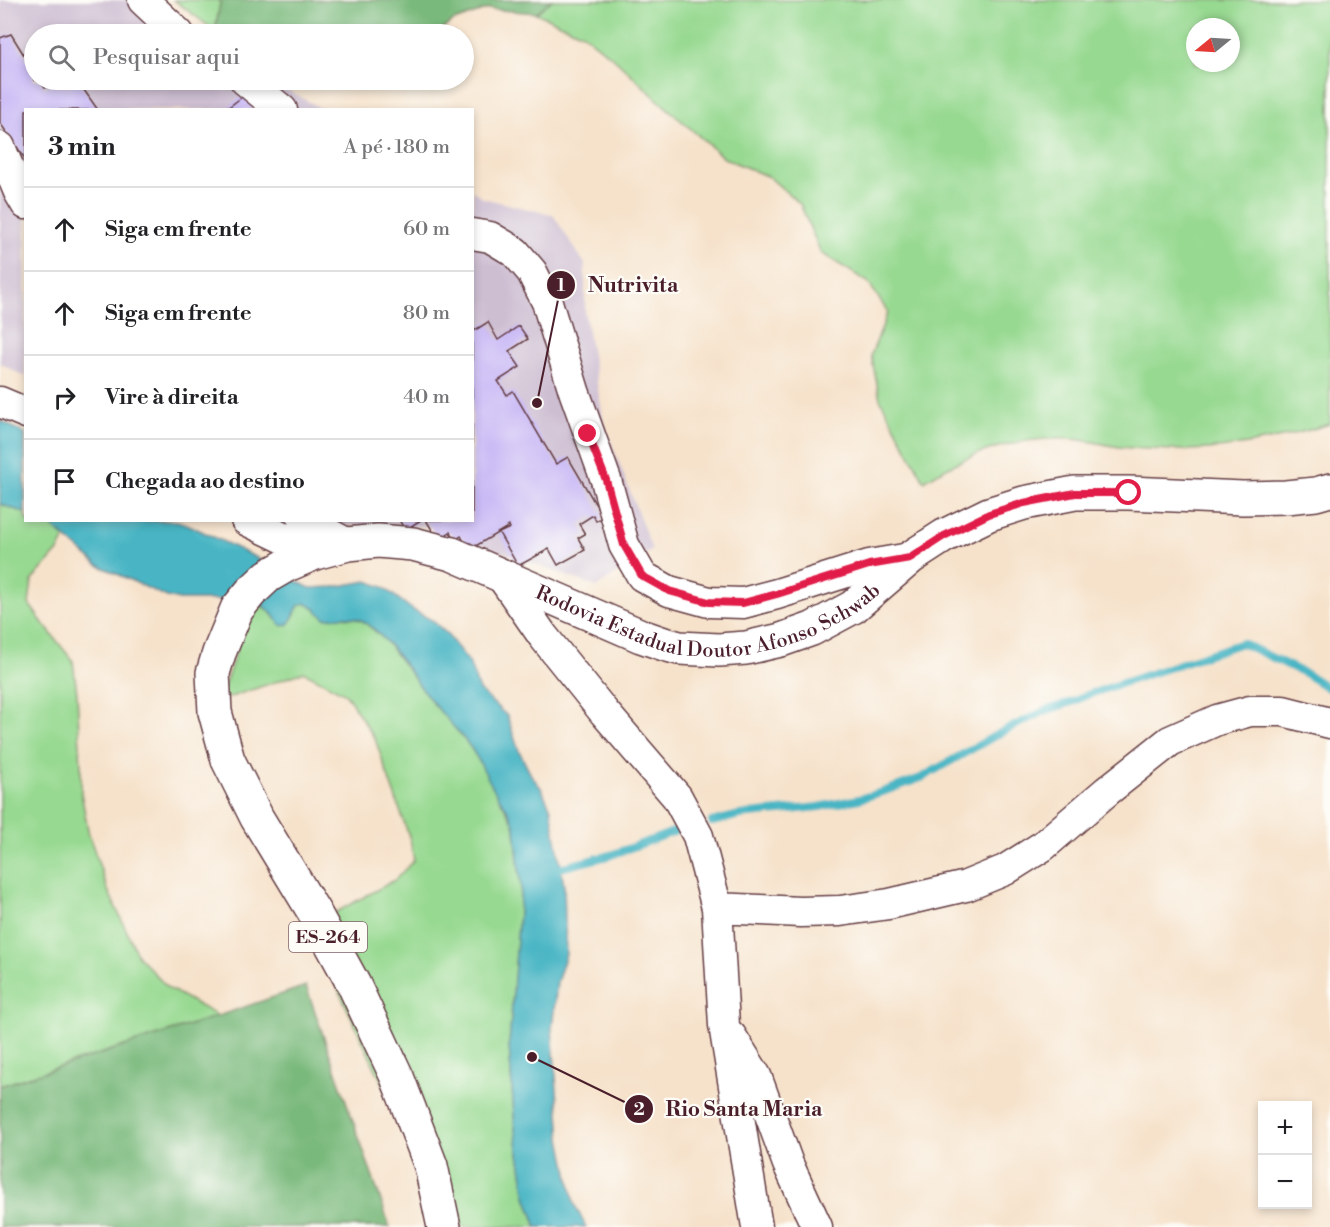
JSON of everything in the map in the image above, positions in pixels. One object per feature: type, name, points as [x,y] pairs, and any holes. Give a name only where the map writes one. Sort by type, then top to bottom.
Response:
[{"type":"main road","name":"Rodovia Estadual Doutor Afonso Schwab","points":[[301,559],[348,544],[378,541],[413,544],[452,554],[656,642],[679,648],[719,650],[746,648],[781,640],[812,629],[853,607],[910,558],[944,536],[989,514],[1024,503],[1075,493],[1243,498],[1286,497],[1330,490]]},
{"type":"main road","name":"ES-264","points":[[301,559],[268,576],[237,609],[213,673],[215,712],[228,760],[257,818],[350,976],[397,1077],[431,1166],[444,1227]]},
{"type":"street","points":[[142,0],[168,24]]},
{"type":"street","points":[[257,90],[280,108]]},
{"type":"street","points":[[0,147],[24,201]]},
{"type":"street","points":[[474,234],[490,237],[515,252],[532,272],[542,292],[588,434],[606,480],[624,545],[642,576],[669,591],[709,602],[743,603],[869,565],[910,558]]},
{"type":"street","points":[[0,402],[24,412]]},
{"type":"street","points":[[249,522],[301,559]]},
{"type":"street","points":[[307,522],[348,544]]},
{"type":"street","points":[[502,577],[543,636],[603,712],[678,797],[698,836],[717,908],[724,1025],[757,1227]]},
{"type":"street","points":[[717,908],[800,912],[840,911],[889,904],[966,886],[1005,870],[1042,846],[1170,741],[1216,720],[1250,711],[1283,711],[1330,723]]},
{"type":"street","points":[[724,1025],[756,1076],[788,1164],[817,1227]]},
{"type":"shaded area","points":[[0,0],[162,0],[187,24],[24,24],[24,90],[287,90],[320,108],[24,108],[24,376],[0,363]]},
{"type":"shaded area","points":[[474,192],[483,198],[553,215],[585,264],[585,315],[604,423],[652,550],[597,587],[433,527],[333,526],[296,533],[277,522],[474,522]]},
{"type":"green space","points":[[174,0],[220,0],[216,24],[206,24]]},
{"type":"green space","points":[[220,0],[552,0],[536,13],[488,9],[450,24],[216,24]]},
{"type":"green space","points":[[552,0],[1330,0],[1330,424],[1260,442],[1187,450],[1127,448],[1070,439],[1031,440],[994,448],[958,462],[924,481],[880,399],[871,355],[888,312],[868,282],[821,253],[800,204],[769,177],[724,158],[617,61],[583,34],[536,13]]},
{"type":"green space","points":[[0,504],[24,513],[24,522],[47,522],[65,538],[58,551],[32,580],[29,604],[73,661],[77,694],[81,793],[89,835],[107,888],[138,956],[168,988],[218,1016],[0,1086]]},
{"type":"green space","points":[[305,603],[328,618],[355,618],[363,621],[385,640],[432,702],[471,748],[514,823],[521,887],[509,1045],[515,1129],[526,1196],[537,1227],[439,1227],[416,1155],[309,927],[395,880],[414,860],[410,839],[375,739],[346,694],[304,672],[219,701],[252,605],[267,609],[276,620],[292,619],[299,605]]},
{"type":"green space","points":[[306,986],[390,1227],[0,1227],[0,1086]]},
{"type":"water","points":[[0,420],[24,433],[24,513],[0,504]]},
{"type":"water","points":[[47,522],[180,522],[257,558],[310,588],[334,587],[367,581],[383,587],[413,610],[432,620],[446,633],[469,662],[479,690],[507,716],[519,751],[551,809],[564,886],[566,954],[557,982],[552,1029],[561,1138],[574,1203],[586,1227],[537,1227],[526,1196],[515,1129],[509,1045],[521,887],[515,828],[511,816],[475,754],[389,645],[371,626],[361,620],[347,617],[325,618],[305,603],[299,605],[289,624],[282,626],[264,606],[219,600],[179,600],[167,597],[98,565]]},
{"type":"building","points":[[11,34],[24,55],[24,90],[84,90],[97,108],[24,108],[24,157],[0,123],[0,38]]},
{"type":"building","points":[[251,90],[264,108],[228,108]]},
{"type":"building","points":[[488,322],[498,340],[519,326],[528,339],[509,351],[520,367],[498,381],[507,395],[513,391],[556,464],[568,457],[603,517],[596,521],[593,515],[579,524],[585,534],[578,538],[585,550],[558,565],[549,549],[518,566],[499,533],[510,528],[509,526],[469,550],[461,536],[455,540],[450,532],[438,540],[427,522],[474,522],[474,331]]},
{"type":"building","points":[[400,522],[418,522],[405,530]]},
{"type":"waterway","points":[[712,822],[740,815],[819,807],[885,791],[921,778],[1044,711],[1242,643],[1306,674],[1330,689]]},
{"type":"waterway","points":[[552,870],[611,855],[676,831]]},
{"type":"place","name":"Nutrivita","points":[[537,403]]},
{"type":"place","name":"Rio Santa Maria","points":[[532,1057]]},
{"type":"route","points":[[588,434],[606,480],[624,545],[642,576],[669,591],[709,602],[743,603],[869,565],[910,558],[944,536],[989,514],[1024,503],[1075,493],[1129,493]]}]
